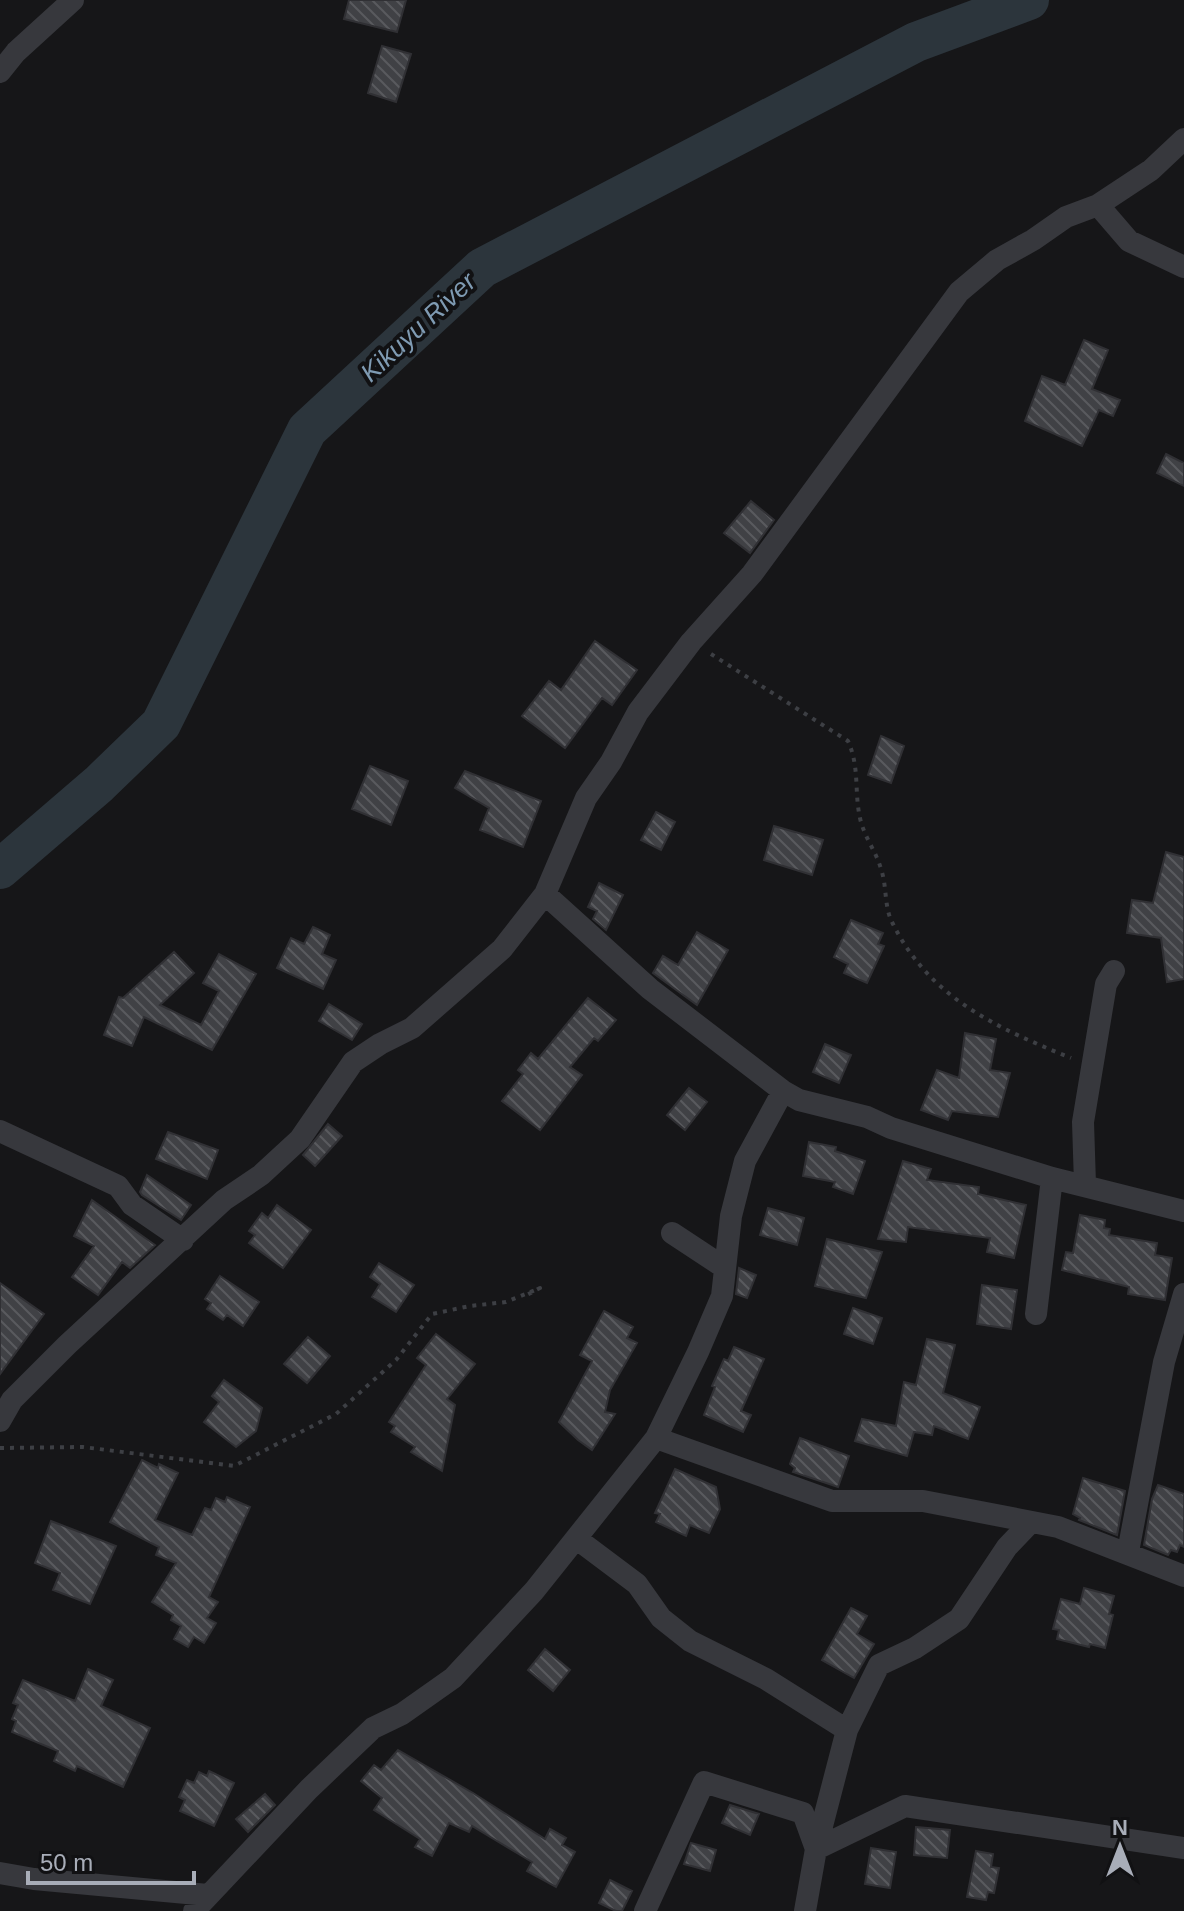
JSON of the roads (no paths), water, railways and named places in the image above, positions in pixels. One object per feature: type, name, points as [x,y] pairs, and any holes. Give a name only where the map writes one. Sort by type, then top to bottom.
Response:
[{"type":"street","points":[[0,72],[16,52],[73,0]]},
{"type":"street","points":[[0,1421],[12,1400],[67,1345],[224,1200],[261,1175],[300,1139],[353,1062],[412,1028],[502,949],[545,894],[586,798],[611,762],[638,712],[691,642],[752,574],[959,292],[997,260],[1066,217],[1098,205],[1151,170],[1184,139]]},
{"type":"street","points":[[1098,205],[1129,241],[1184,267]]},
{"type":"street","points":[[545,894],[650,989],[799,1100],[867,1117],[891,1128],[1052,1178],[1184,1211]]},
{"type":"street","points":[[1085,1184],[1083,1122],[1106,984],[1114,971]]},
{"type":"street","points":[[0,1873],[201,1903],[309,1789],[373,1728],[402,1714],[453,1678],[534,1591],[656,1438],[722,1296],[731,1216],[745,1161],[783,1091]]},
{"type":"street","points":[[0,1131],[118,1186],[132,1205],[183,1240]]},
{"type":"street","points":[[1036,1314],[1052,1178]]},
{"type":"street","points":[[672,1233],[725,1268]]},
{"type":"street","points":[[1128,1552],[1164,1362],[1184,1294]]},
{"type":"street","points":[[656,1438],[832,1501],[923,1501],[1058,1527],[1184,1576]]},
{"type":"street","points":[[805,1911],[816,1849],[847,1730],[879,1665],[915,1648],[959,1619],[1007,1547],[1030,1523]]},
{"type":"street","points":[[577,1539],[637,1584],[661,1618],[690,1641],[766,1679],[847,1730]]},
{"type":"street","points":[[645,1911],[704,1782],[803,1813],[816,1849]]},
{"type":"street","points":[[816,1849],[905,1806],[1184,1848]]},
{"type":"waterway","name":"Kikuyu River","points":[[0,869],[99,784],[161,724],[307,430],[482,268],[916,42],[1029,0]]}]
